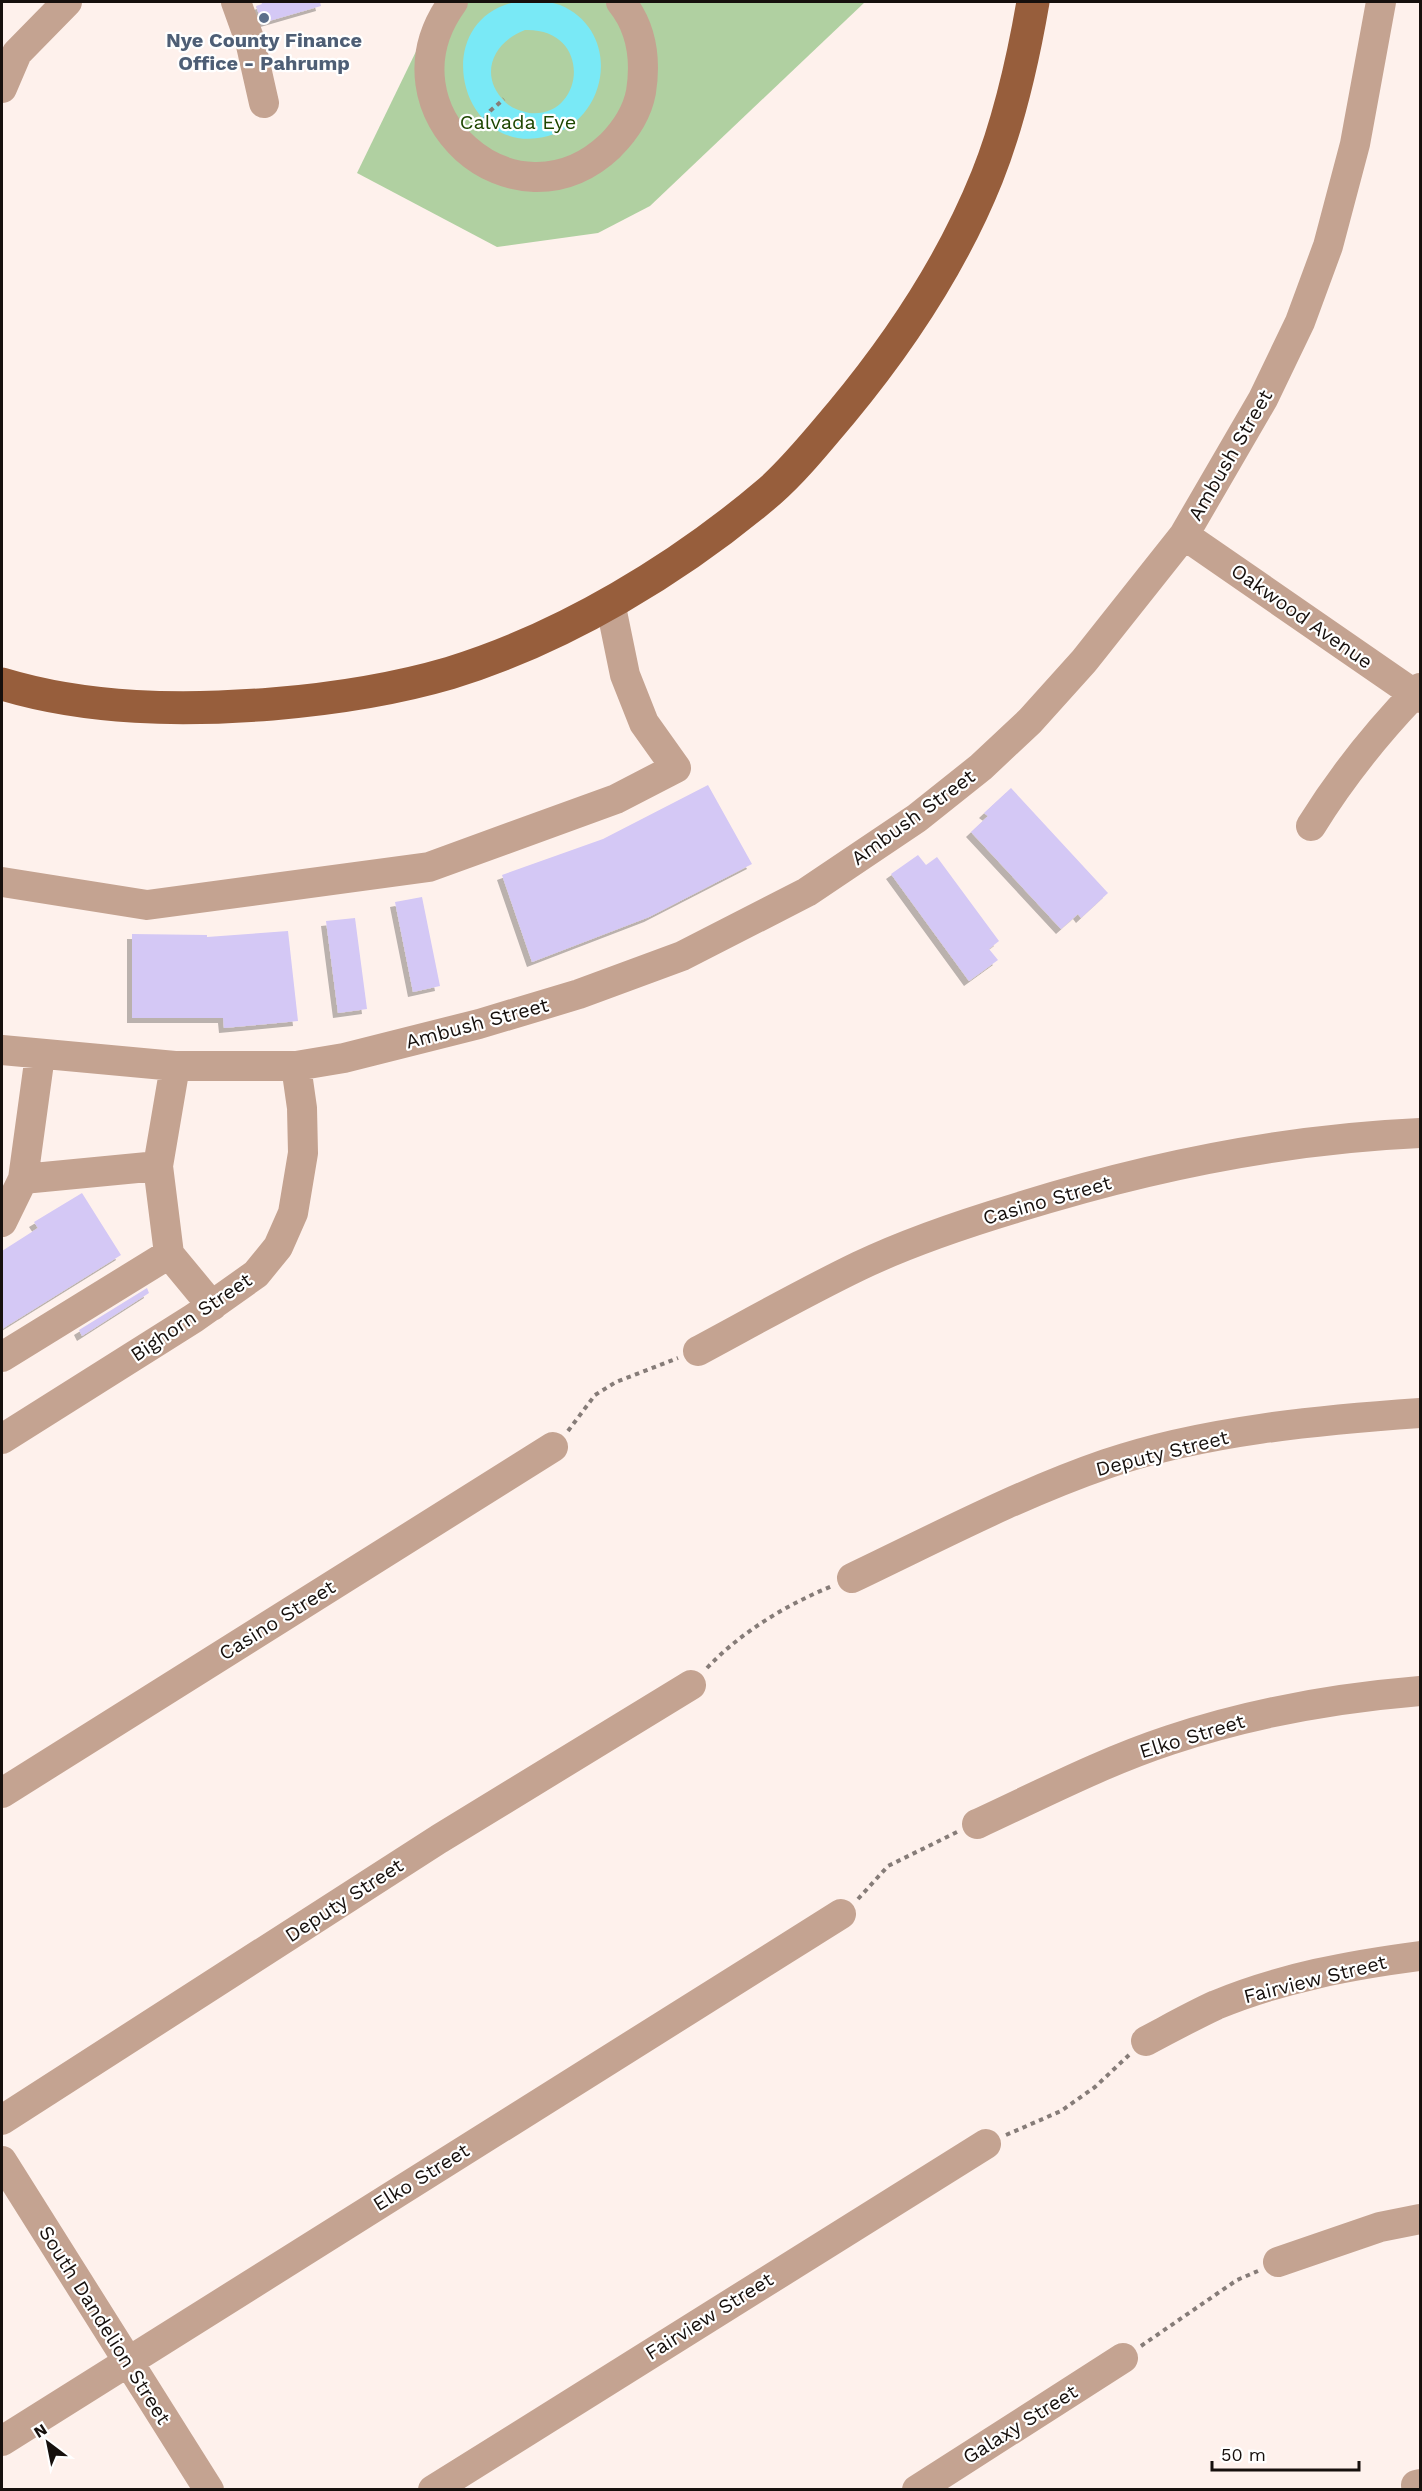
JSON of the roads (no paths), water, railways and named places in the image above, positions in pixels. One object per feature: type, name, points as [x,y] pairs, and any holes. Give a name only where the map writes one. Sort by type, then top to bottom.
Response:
[{"type":"main road","points":[[2,684],[70,700],[150,707],[228,707],[328,699],[453,672],[534,640],[610,602],[703,544],[771,490],[808,454],[918,311],[951,252],[987,177],[1002,134],[1033,2]]},
{"type":"street","points":[[2,88],[17,54],[67,2]]},
{"type":"street","points":[[236,2],[250,41],[264,103]]},
{"type":"street","points":[[425,2],[433,39]]},
{"type":"street","points":[[453,2],[442,17],[433,39],[429,66],[431,93],[444,125],[466,151],[496,169],[531,177],[565,173],[597,158],[622,134],[639,104],[645,69],[639,35],[624,2]]},
{"type":"street","name":"Ambush Street","points":[[2,1050],[175,1066],[296,1066],[344,1058],[579,994],[682,956],[807,892],[917,818],[989,759],[1029,721],[1084,661],[1184,535],[1263,399],[1304,311],[1328,246],[1355,144],[1381,2]]},
{"type":"street","name":"Oakwood Avenue","points":[[1184,535],[1419,693]]},
{"type":"street","points":[[2,882],[147,905],[429,867],[616,799],[676,768],[644,723],[625,675],[610,602]]},
{"type":"street","points":[[1311,826],[1332,793],[1371,741],[1419,693]]},
{"type":"street","points":[[2,1222],[23,1179],[40,1055]]},
{"type":"street","points":[[175,1066],[159,1166],[169,1254],[212,1306]]},
{"type":"street","name":"Bighorn Street","points":[[2,1439],[212,1306],[256,1274],[278,1247],[292,1213],[303,1153],[302,1108],[296,1066]]},
{"type":"street","name":"Casino Street","points":[[698,1350],[860,1266],[955,1227],[1082,1187],[1146,1172],[1290,1145],[1420,1133]]},
{"type":"street","points":[[23,1179],[159,1166]]},
{"type":"street","points":[[2,1357],[169,1254]]},
{"type":"street","name":"Deputy Street","points":[[852,1578],[1014,1501],[1107,1464],[1197,1441],[1340,1419],[1420,1413]]},
{"type":"street","name":"Casino Street","points":[[2,1793],[553,1447]]},
{"type":"street","name":"Deputy Street","points":[[2,2120],[439,1839],[691,1685]]},
{"type":"street","name":"Elko Street","points":[[977,1824],[1091,1771],[1168,1740],[1292,1708],[1374,1695],[1420,1691]]},
{"type":"street","name":"Elko Street","points":[[2,2441],[841,1914]]},
{"type":"street","name":"Fairview Street","points":[[1146,2041],[1215,2006],[1270,1986],[1357,1964],[1420,1956]]},
{"type":"street","name":"Fairview Street","points":[[433,2490],[986,2144]]},
{"type":"street","name":"South Dandelion Street","points":[[2,2161],[209,2490]]},
{"type":"street","points":[[1278,2262],[1380,2227],[1420,2219]]},
{"type":"street","name":"Galaxy Street","points":[[917,2490],[1123,2358]]},
{"type":"water","points":[[515,2],[550,2],[580,17],[593,34],[600,53],[600,74],[595,94],[585,112],[569,127],[548,136],[518,138],[494,128],[476,109],[466,86],[463,60],[470,35],[487,14]],"holes":[[[525,30],[547,33],[563,43],[571,57],[574,73],[571,89],[562,102],[548,111],[529,113],[516,109],[505,102],[497,92],[492,81],[493,60],[497,51],[514,35]]]},
{"type":"place","name":"Nye County Finance Office - Pahrump","points":[[264,18]]},
{"type":"park label","name":"Calvada Eye","points":[[518,122]]}]
